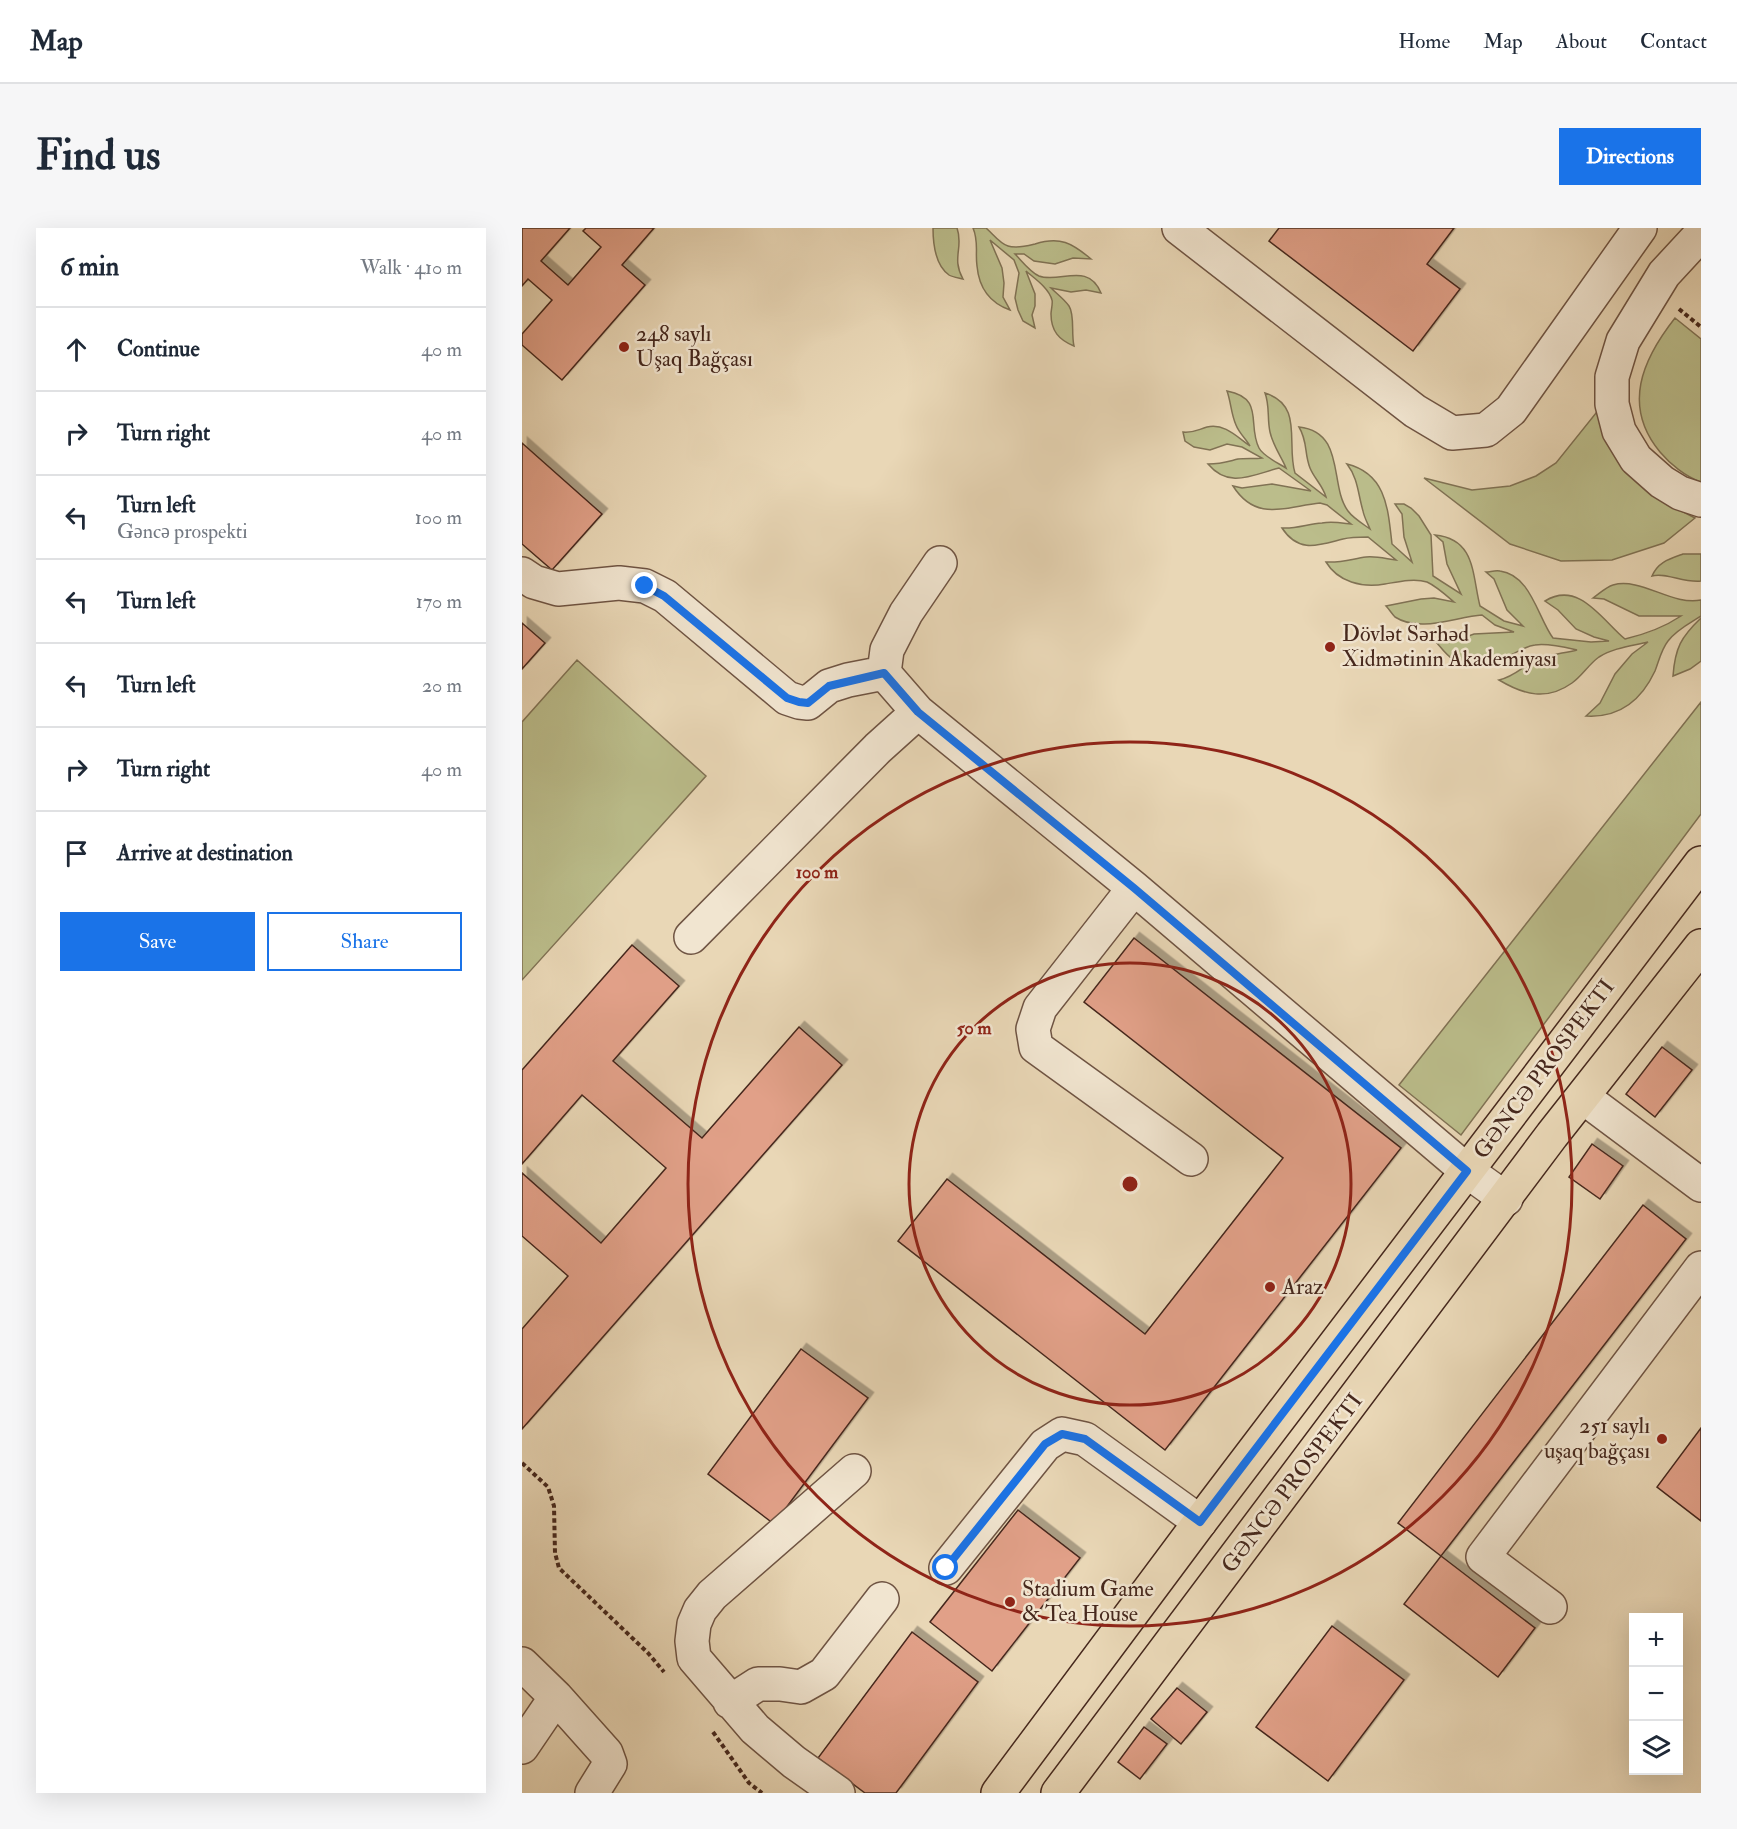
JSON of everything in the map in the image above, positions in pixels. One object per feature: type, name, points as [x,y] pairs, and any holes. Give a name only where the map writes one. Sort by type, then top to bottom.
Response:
[{"type":"main road","name":"GƏNCƏ PROSPEKTI","points":[[998,1793],[1200,1522],[1701,863]]},
{"type":"main road","name":"GƏNCƏ PROSPEKTI","points":[[1058,1793],[1552,1135],[1701,946]]},
{"type":"lane","points":[[1179,228],[1415,411],[1452,433],[1486,430],[1511,410],[1640,228]]},
{"type":"lane","points":[[1701,234],[1664,274],[1623,341],[1612,377],[1612,404],[1619,431],[1636,459],[1662,482],[1680,493],[1701,500]]},
{"type":"lane","points":[[940,563],[906,614],[887,650],[884,673],[918,712],[1134,888],[1467,1171],[1506,1199]]},
{"type":"lane","points":[[522,574],[534,582],[558,589],[619,583],[645,586],[664,596],[787,698],[799,702],[808,703],[829,686],[884,673]]},
{"type":"lane","points":[[691,937],[878,748],[918,712]]},
{"type":"lane","points":[[1134,888],[1040,1008],[1033,1029],[1036,1047],[1191,1160]]},
{"type":"lane","points":[[1583,1097],[1701,1185]]},
{"type":"lane","points":[[1550,1607],[1483,1557],[1701,1268]]},
{"type":"lane","points":[[946,1568],[1045,1444],[1062,1434],[1085,1439],[1200,1522]]},
{"type":"lane","points":[[838,1793],[794,1762],[755,1729],[694,1658],[692,1641],[694,1624],[700,1610],[712,1595],[854,1472]]},
{"type":"lane","points":[[730,1702],[758,1684],[801,1687],[824,1674],[882,1599]]},
{"type":"lane","points":[[522,1664],[556,1697],[606,1753],[610,1764],[591,1793]]},
{"type":"lane","points":[[522,1747],[556,1697]]},
{"type":"path","points":[[522,1463],[548,1487],[554,1506],[555,1553],[559,1568],[648,1653],[669,1677]]},
{"type":"path","points":[[709,1727],[749,1783],[762,1793]]},
{"type":"green space","points":[[933,228],[957,228],[959,235],[958,265],[963,279],[949,275],[941,266],[934,247]]},
{"type":"green space","points":[[973,228],[986,228],[1002,243],[1011,247],[1052,241],[1065,242],[1091,259],[1073,258],[1055,264],[1034,261],[1024,254],[1015,254],[1039,276],[1055,278],[1081,276],[1095,283],[1101,293],[1086,290],[1071,292],[1051,288],[1071,310],[1074,346],[1057,334],[1052,325],[1052,301],[1048,291],[1026,271],[1035,294],[1032,315],[1035,328],[1023,321],[1015,298],[1019,273],[1014,260],[990,240],[1002,268],[1003,297],[1010,310],[991,299],[983,288],[978,274],[976,238]]},
{"type":"green space","points":[[1675,318],[1701,339],[1701,482],[1673,465],[1660,452],[1648,435],[1639,400],[1641,384],[1653,350]]},
{"type":"green space","points":[[1227,391],[1239,395],[1251,406],[1259,448],[1267,457],[1286,468],[1271,437],[1265,393],[1285,406],[1291,427],[1295,473],[1326,497],[1310,468],[1304,438],[1299,427],[1314,431],[1324,439],[1334,462],[1342,500],[1350,514],[1370,529],[1356,481],[1347,464],[1370,476],[1378,485],[1387,506],[1392,544],[1412,562],[1404,537],[1402,514],[1395,504],[1404,504],[1411,508],[1431,535],[1433,576],[1461,594],[1447,564],[1443,542],[1435,535],[1458,543],[1470,560],[1480,606],[1504,621],[1523,626],[1507,610],[1494,579],[1486,572],[1500,571],[1511,574],[1519,580],[1532,598],[1553,638],[1591,642],[1609,641],[1576,629],[1558,610],[1545,601],[1557,596],[1569,595],[1589,605],[1625,639],[1654,630],[1681,616],[1639,616],[1604,599],[1593,598],[1613,585],[1634,585],[1679,599],[1701,600],[1701,616],[1671,637],[1649,682],[1636,699],[1619,711],[1598,716],[1586,716],[1600,703],[1615,674],[1632,654],[1648,642],[1604,654],[1572,683],[1563,689],[1545,694],[1526,692],[1499,680],[1538,659],[1577,650],[1540,645],[1528,647],[1489,662],[1467,663],[1454,660],[1437,643],[1474,634],[1514,632],[1495,625],[1482,615],[1426,624],[1405,622],[1395,617],[1386,606],[1434,598],[1454,602],[1427,582],[1417,580],[1376,585],[1359,584],[1344,579],[1331,569],[1326,562],[1366,557],[1396,560],[1368,537],[1349,538],[1310,546],[1295,542],[1282,528],[1329,522],[1351,524],[1327,505],[1320,503],[1272,510],[1251,504],[1233,486],[1242,488],[1272,484],[1311,491],[1279,468],[1241,478],[1224,476],[1208,464],[1262,458],[1242,447],[1227,444],[1210,450],[1194,447],[1185,441],[1183,432],[1193,432],[1213,426],[1225,429],[1250,446],[1236,425]]},
{"type":"green space","points":[[1600,408],[1610,443],[1627,472],[1658,498],[1695,518],[1664,543],[1612,560],[1561,561],[1510,544],[1424,478],[1472,490],[1510,486],[1536,476],[1556,463]]},
{"type":"green space","points":[[1683,554],[1701,554],[1701,581],[1663,575],[1652,576],[1661,564]]},
{"type":"green space","points":[[1701,618],[1701,661],[1690,669],[1673,676],[1677,650],[1688,631]]},
{"type":"green space","points":[[577,660],[706,776],[522,980],[522,722]]},
{"type":"green space","points":[[1701,702],[1701,814],[1461,1135],[1399,1085]]},
{"type":"building","points":[[522,228],[570,228],[541,261],[568,285],[601,247],[583,231],[586,228],[654,228],[622,265],[645,285],[562,380],[522,345],[522,334],[552,300],[528,279],[522,286]]},
{"type":"building","points":[[1279,228],[1454,228],[1427,264],[1460,289],[1413,351],[1269,241]]},
{"type":"building","points":[[522,443],[602,514],[552,570],[522,544]]},
{"type":"building","points":[[522,623],[545,643],[522,669]]},
{"type":"building","points":[[1134,938],[1401,1148],[1165,1450],[898,1241],[947,1179],[1145,1334],[1283,1158],[1084,1002]]},
{"type":"building","points":[[632,945],[679,986],[613,1061],[702,1138],[799,1027],[842,1065],[522,1429],[522,1329],[568,1276],[522,1236],[522,1173],[601,1243],[666,1168],[582,1095],[522,1164],[522,1070]]},
{"type":"building","points":[[1662,1047],[1692,1070],[1655,1117],[1626,1094]]},
{"type":"building","points":[[1592,1144],[1623,1166],[1600,1199],[1569,1177]]},
{"type":"building","points":[[1643,1205],[1686,1239],[1441,1556],[1398,1523]]},
{"type":"building","points":[[801,1349],[868,1398],[774,1524],[708,1474]]},
{"type":"building","points":[[1701,1428],[1701,1521],[1657,1487]]},
{"type":"building","points":[[1018,1510],[1080,1558],[992,1671],[930,1622]]},
{"type":"building","points":[[1441,1556],[1535,1628],[1498,1677],[1404,1604]]},
{"type":"building","points":[[1332,1626],[1404,1680],[1328,1781],[1256,1727]]},
{"type":"building","points":[[912,1632],[978,1682],[896,1793],[865,1793],[818,1758]]},
{"type":"building","points":[[1177,1688],[1207,1712],[1181,1744],[1151,1719]]},
{"type":"building","points":[[1144,1727],[1167,1744],[1140,1779],[1118,1762]]},
{"type":"place","name":"248 saylı Uşaq Bağçası","points":[[624,347]]},
{"type":"place","name":"Dövlət Sərhəd Xidmətinin Akademiyası","points":[[1330,647]]},
{"type":"place","name":"Araz","points":[[1270,1287]]},
{"type":"place","name":"251 saylı uşaq bağçası","points":[[1662,1439]]},
{"type":"place","name":"Stadium Game & Tea House","points":[[1010,1602]]},
{"type":"route","points":[[645,586],[664,596],[787,698],[808,703],[829,686],[884,673],[918,712],[1134,888],[1467,1171],[1200,1522],[1085,1439],[1062,1434],[1045,1444],[946,1568]]}]
